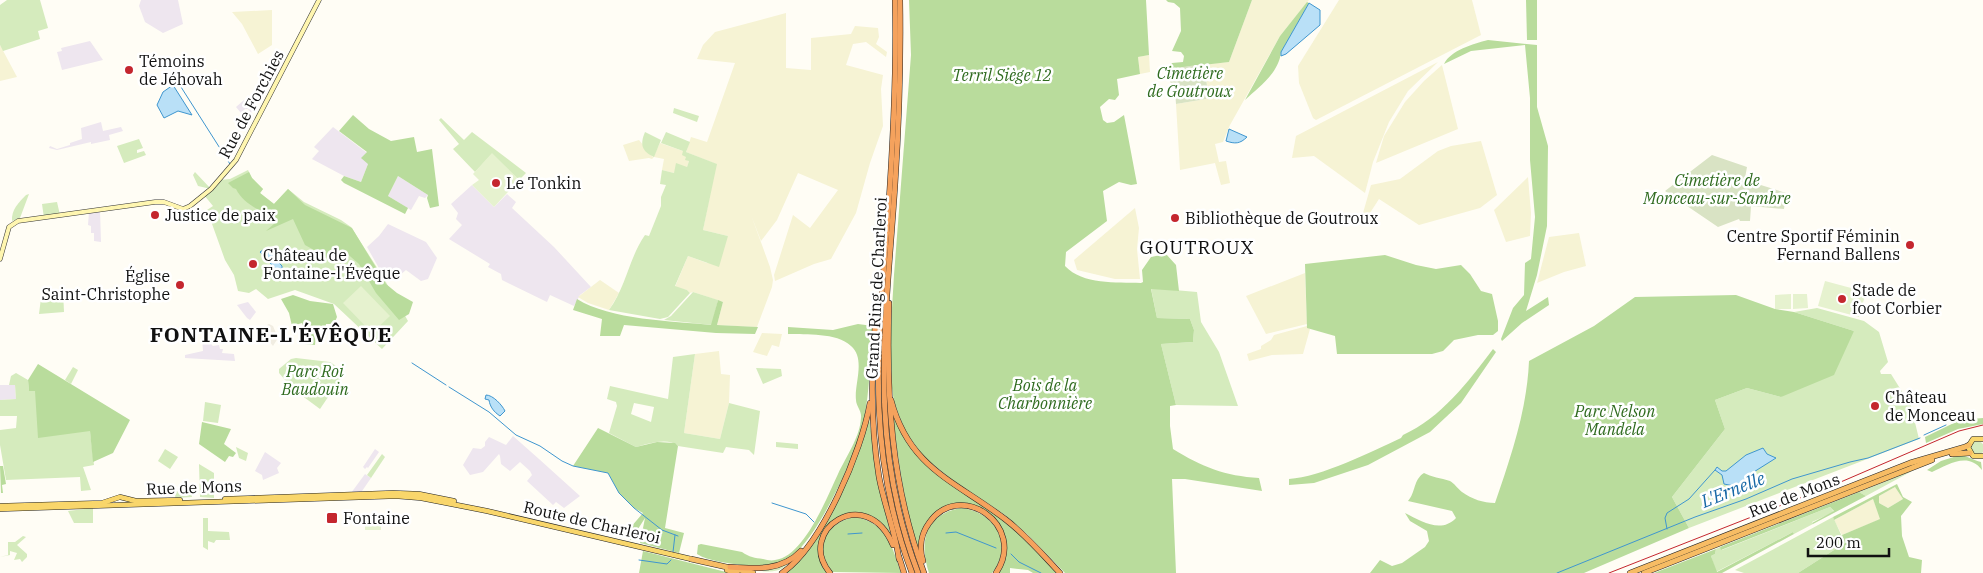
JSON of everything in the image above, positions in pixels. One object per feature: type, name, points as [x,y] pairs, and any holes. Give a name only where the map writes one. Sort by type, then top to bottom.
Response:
[{"type":"highway","name":"Grand Ring de Charleroi","points":[[895,0],[892,145],[878,351],[879,430],[892,507],[912,573]]},
{"type":"highway","name":"Grand Ring de Charleroi","points":[[900,0],[899,102],[883,360],[885,429],[897,505],[918,573]]},
{"type":"highway","points":[[782,573],[794,563],[810,544],[855,459],[865,426],[871,390],[874,332],[884,257]]},
{"type":"highway","points":[[889,266],[888,335],[891,434],[896,472],[908,522],[925,573]]},
{"type":"highway","points":[[871,390],[879,475],[899,559]]},
{"type":"highway","points":[[889,390],[902,431],[919,456],[936,472],[1014,526],[1060,573]]},
{"type":"highway","name":"Rue de Mons","points":[[1630,573],[1902,466],[1969,445]]},
{"type":"highway","name":"Rue de Mons","points":[[1644,573],[1904,470],[1947,455],[1970,453]]},
{"type":"highway","points":[[925,573],[921,545],[927,526],[931,520],[943,511],[957,506],[965,506],[987,514],[1001,531],[1004,552],[1001,565],[996,573]]},
{"type":"highway","points":[[830,573],[822,558],[822,540],[832,524],[838,519],[850,515],[866,516],[881,525],[889,536],[904,573]]},
{"type":"highway","points":[[730,567],[761,568],[774,566],[790,560],[810,544]]},
{"type":"highway","points":[[691,559],[753,573]]},
{"type":"highway","points":[[691,559],[694,562],[737,573]]},
{"type":"main road","name":"Rue de Forchies","points":[[0,259],[8,227],[15,222],[158,202],[179,208],[188,207],[220,180],[240,154],[319,0]]},
{"type":"main road","name":"Rue de Mons","points":[[1969,445],[1975,438],[1983,439]]},
{"type":"main road","points":[[1969,445],[1970,453]]},
{"type":"main road","name":"Rue de Mons","points":[[1970,453],[1975,457],[1983,456]]},
{"type":"main road","name":"Rue de Mons","points":[[0,508],[102,503],[120,497],[144,502],[302,499]]},
{"type":"main road","name":"Route de Charleroi","points":[[302,499],[410,497],[430,499],[487,510],[691,559]]},
{"type":"main road","points":[[115,498],[114,503],[117,506]]},
{"type":"main road","points":[[125,506],[128,503],[127,498]]},
{"type":"main road","name":"Rue de Mons","points":[[0,508],[125,506],[302,499]]},
{"type":"shaded area","points":[[141,0],[178,0],[183,24],[163,33],[145,22],[139,6]]},
{"type":"shaded area","points":[[1252,0],[1309,0],[1280,36],[1230,125],[1223,142],[1215,144],[1219,162],[1226,161],[1230,183],[1221,185],[1215,163],[1180,170],[1176,104],[1206,99],[1208,93],[1204,64],[1229,62]]},
{"type":"shaded area","points":[[1339,0],[1472,0],[1481,35],[1316,120],[1313,118],[1299,83],[1298,66]]},
{"type":"shaded area","points":[[272,10],[272,45],[258,54],[242,24],[232,12]]},
{"type":"shaded area","points":[[786,13],[786,68],[811,70],[811,38],[851,34],[855,26],[878,28],[879,37],[876,44],[887,52],[886,57],[866,42],[853,44],[846,65],[883,75],[881,89],[883,126],[856,213],[831,259],[814,264],[775,281],[774,275],[793,215],[810,228],[838,190],[798,173],[777,220],[761,241],[751,215],[773,280],[757,327],[717,325],[723,302],[675,287],[688,256],[707,263],[728,236],[703,230],[716,164],[686,152],[691,137],[707,142],[735,63],[697,59],[703,45],[715,32]]},
{"type":"shaded area","points":[[90,41],[103,60],[62,70],[57,52],[62,51],[61,48]]},
{"type":"shaded area","points":[[0,45],[17,77],[0,81]]},
{"type":"shaded area","points":[[1149,55],[1150,72],[1140,74],[1138,57]]},
{"type":"shaded area","points":[[1438,62],[1408,91],[1389,122],[1373,162],[1365,193],[1314,156],[1292,158],[1296,136]]},
{"type":"shaded area","points":[[1442,65],[1458,129],[1376,163],[1384,136],[1405,102]]},
{"type":"shaded area","points":[[244,100],[255,107],[251,113],[248,109],[245,109],[241,113],[236,107]]},
{"type":"shaded area","points":[[101,122],[103,131],[121,127],[123,131],[109,135],[110,140],[91,144],[91,142],[57,150],[49,148],[50,146],[57,149],[82,139],[81,128]]},
{"type":"shaded area","points":[[333,127],[367,153],[368,164],[361,182],[344,176],[312,159],[319,151],[314,147]]},
{"type":"shaded area","points":[[639,140],[653,157],[660,143],[683,151],[689,161],[687,167],[674,173],[662,170],[664,159],[654,157],[652,159],[629,161],[623,145]]},
{"type":"shaded area","points":[[1481,141],[1497,195],[1480,208],[1419,225],[1379,199],[1368,216],[1363,213],[1371,185],[1400,179],[1438,151],[1451,146]]},
{"type":"shaded area","points":[[398,176],[428,195],[425,198],[419,196],[411,210],[388,196]]},
{"type":"shaded area","points":[[1528,177],[1531,213],[1530,236],[1506,242],[1494,210]]},
{"type":"shaded area","points":[[472,185],[494,207],[507,194],[516,202],[512,208],[554,247],[591,287],[580,295],[574,306],[550,295],[547,302],[502,280],[501,274],[488,267],[490,264],[449,239],[462,225],[456,219],[458,213],[451,204]]},
{"type":"shaded area","points":[[1135,208],[1139,228],[1137,249],[1140,279],[1115,279],[1077,270],[1074,260]]},
{"type":"shaded area","points":[[100,210],[101,242],[94,241],[94,233],[91,233],[91,226],[88,225],[89,212]]},
{"type":"shaded area","points":[[388,224],[426,242],[437,258],[428,279],[421,281],[406,270],[400,275],[396,269],[384,277],[367,247]]},
{"type":"shaded area","points":[[1579,233],[1586,266],[1564,272],[1537,283],[1549,237]]},
{"type":"shaded area","points":[[1305,273],[1307,324],[1266,334],[1246,296]]},
{"type":"shaded area","points":[[600,280],[619,293],[609,310],[588,303],[578,297]]},
{"type":"shaded area","points":[[248,302],[256,312],[250,320],[237,305]]},
{"type":"shaded area","points":[[267,325],[273,326],[278,338],[273,346],[260,330],[264,332],[269,327]]},
{"type":"shaded area","points":[[1307,326],[1310,329],[1303,354],[1272,355],[1249,361],[1247,354],[1261,349],[1261,346],[1271,340],[1274,335]]},
{"type":"shaded area","points":[[762,333],[782,334],[779,347],[772,345],[767,356],[753,352]]},
{"type":"shaded area","points":[[206,338],[209,344],[213,346],[219,345],[220,349],[223,349],[222,353],[234,354],[235,361],[185,358],[185,355],[203,351],[202,339]]},
{"type":"shaded area","points":[[719,351],[721,374],[730,375],[729,403],[720,439],[684,433],[695,354]]},
{"type":"shaded area","points":[[0,385],[15,385],[16,399],[0,400]]},
{"type":"shaded area","points":[[513,436],[580,496],[564,508],[556,502],[553,505],[527,481],[532,475],[530,471],[520,462],[510,471],[501,464],[499,454],[483,472],[470,475],[463,465],[473,448],[481,449],[485,446],[485,442],[489,437],[506,445]]},
{"type":"shaded area","points":[[375,449],[379,452],[368,468],[365,469],[363,467]]},
{"type":"shaded area","points":[[265,452],[281,463],[277,468],[279,473],[263,480],[262,475],[255,471]]},
{"type":"shaded area","points":[[365,474],[371,478],[360,494],[351,493]]},
{"type":"shaded area","points":[[1895,487],[1903,499],[1888,508],[1879,503],[1879,496]]},
{"type":"shaded area","points":[[1873,499],[1881,519],[1842,535],[1834,520]]},
{"type":"green space","points":[[7,0],[40,0],[48,28],[38,31],[40,39],[3,51],[0,45],[0,5]]},
{"type":"green space","name":"Bois de la Charbonnière","points":[[909,0],[1146,0],[1149,55],[1138,57],[1140,74],[1117,79],[1119,95],[1115,100],[1109,99],[1100,107],[1103,120],[1107,123],[1114,122],[1124,115],[1137,184],[1131,185],[1119,182],[1103,191],[1107,221],[1066,252],[1065,266],[1081,277],[1100,281],[1141,283],[1143,282],[1142,270],[1151,257],[1166,254],[1176,265],[1179,291],[1151,289],[1157,318],[1190,319],[1194,330],[1193,342],[1161,344],[1176,405],[1170,406],[1173,449],[1214,470],[1259,478],[1262,491],[1185,479],[1172,479],[1176,573],[1065,573],[1027,534],[1005,515],[951,479],[924,457],[905,431],[894,402],[890,341],[911,55]]},
{"type":"green space","points":[[1166,0],[1252,0],[1229,62],[1168,69],[1172,63],[1183,62],[1184,56],[1181,52],[1172,51],[1181,31],[1180,8]]},
{"type":"green space","points":[[1526,0],[1537,0],[1537,40],[1527,40]]},
{"type":"green space","points":[[1307,2],[1309,3],[1281,52],[1276,67],[1262,85],[1245,100],[1280,36]]},
{"type":"green space","points":[[1488,40],[1537,45],[1537,107],[1548,146],[1547,226],[1537,275],[1526,311],[1548,297],[1549,305],[1522,323],[1502,341],[1501,339],[1513,308],[1524,295],[1525,263],[1531,259],[1535,217],[1530,160],[1530,98],[1525,45],[1471,51],[1444,64],[1457,51]]},
{"type":"green space","name":"Cimetière de Goutroux","points":[[1204,64],[1208,93],[1206,99],[1176,104],[1175,91],[1172,90],[1168,69]]},
{"type":"green space","points":[[674,108],[699,116],[697,122],[673,113]]},
{"type":"green space","points":[[353,115],[369,129],[391,141],[414,137],[417,152],[432,149],[439,206],[430,208],[428,195],[398,176],[388,196],[408,208],[405,214],[341,180],[344,176],[361,182],[368,164],[361,158],[367,152],[339,131]]},
{"type":"green space","points":[[441,118],[464,140],[472,132],[526,173],[519,180],[492,154],[475,172],[453,149],[459,144],[439,120]]},
{"type":"green space","points":[[645,132],[661,140],[654,157],[644,150],[642,140]]},
{"type":"green space","points":[[666,132],[690,142],[686,152],[717,164],[703,230],[728,236],[719,267],[688,256],[675,286],[690,293],[668,317],[660,319],[609,310],[620,292],[635,253],[645,235],[649,236],[661,206],[661,197],[666,185],[660,184],[662,170],[674,173],[676,163],[687,167],[689,161],[685,160],[686,157],[682,155],[683,151],[661,143]]},
{"type":"green space","points":[[139,139],[143,148],[137,150],[137,153],[144,151],[146,155],[124,163],[117,146]]},
{"type":"green space","name":"Le Tonkin","points":[[492,153],[519,180],[494,207],[472,185],[479,180],[473,174]]},
{"type":"green space","name":"Cimetière de Monceau-sur-Sambre","points":[[1712,155],[1747,167],[1745,178],[1748,181],[1786,193],[1784,209],[1751,206],[1750,221],[1740,221],[1739,219],[1718,227],[1665,191]]},
{"type":"green space","points":[[248,170],[252,178],[263,189],[260,193],[274,204],[288,189],[304,202],[341,220],[351,227],[408,321],[382,349],[334,304],[295,290],[268,299],[256,289],[249,293],[238,291],[234,275],[225,260],[207,210],[213,206],[204,195],[220,180],[230,179]]},
{"type":"green space","points":[[195,172],[211,189],[198,186],[193,175]]},
{"type":"green space","points":[[249,172],[263,189],[260,193],[274,204],[288,189],[305,205],[352,228],[386,284],[413,302],[409,314],[399,320],[376,293],[359,264],[343,250],[332,260],[305,245],[293,219],[266,231],[277,220],[249,203],[228,183]]},
{"type":"green space","points":[[29,194],[20,218],[12,221],[16,206]]},
{"type":"green space","points":[[57,202],[60,215],[44,218],[42,204]]},
{"type":"green space","points":[[1385,255],[1436,269],[1461,265],[1470,274],[1481,291],[1492,294],[1498,321],[1498,331],[1493,335],[1478,335],[1454,340],[1443,351],[1432,354],[1337,354],[1335,336],[1307,328],[1305,264]]},
{"type":"green space","name":"Stade de foot Corbier","points":[[1825,281],[1866,292],[1859,317],[1818,306]]},
{"type":"green space","points":[[361,286],[390,316],[372,333],[343,303]]},
{"type":"green space","points":[[1151,288],[1197,292],[1201,322],[1219,352],[1238,406],[1176,405],[1161,344],[1193,342],[1194,330],[1190,319],[1157,318]]},
{"type":"green space","points":[[42,290],[63,290],[64,312],[39,314]]},
{"type":"green space","points":[[693,292],[718,300],[712,325],[664,320],[671,316]]},
{"type":"green space","points":[[1791,294],[1791,309],[1775,309],[1775,295]]},
{"type":"green space","points":[[1793,294],[1807,294],[1808,308],[1793,309]]},
{"type":"green space","points":[[293,295],[310,301],[333,304],[337,317],[334,324],[326,324],[325,333],[316,333],[315,345],[304,344],[302,323],[292,326],[289,313],[281,299]]},
{"type":"green space","name":"Parc Nelson Mandela","points":[[1736,295],[1775,309],[1794,312],[1854,331],[1834,375],[1781,397],[1747,388],[1715,400],[1725,429],[1672,497],[1689,528],[1584,573],[1370,573],[1380,560],[1392,566],[1402,563],[1425,547],[1429,541],[1427,531],[1410,521],[1405,513],[1437,526],[1450,523],[1456,518],[1452,511],[1408,501],[1418,479],[1424,473],[1450,481],[1462,492],[1474,499],[1495,503],[1522,415],[1529,361],[1594,326],[1635,297]]},
{"type":"green space","points":[[577,299],[591,306],[624,315],[661,321],[711,325],[718,300],[723,302],[717,325],[758,327],[755,334],[716,333],[624,325],[620,336],[600,336],[602,319],[573,310]]},
{"type":"green space","name":"Parc Nelson Mandela","points":[[1817,308],[1864,321],[1879,332],[1888,362],[1880,371],[1881,374],[1891,374],[1911,406],[1919,439],[1689,528],[1672,497],[1725,429],[1715,400],[1747,388],[1781,397],[1854,331],[1794,312]]},
{"type":"green space","points":[[858,324],[873,326],[869,385],[864,420],[854,452],[836,493],[813,531],[792,556],[780,562],[767,565],[747,566],[707,558],[697,554],[698,545],[701,544],[742,552],[755,558],[774,560],[786,556],[796,549],[805,538],[821,511],[858,432],[861,415],[856,400],[859,365],[855,351],[845,342],[829,336],[788,334],[788,327],[833,330]]},
{"type":"green space","points":[[1493,349],[1496,352],[1461,403],[1430,432],[1368,465],[1314,483],[1289,485],[1289,479],[1331,469],[1401,438],[1417,428],[1453,398]]},
{"type":"green space","points":[[695,354],[684,433],[720,439],[729,403],[760,411],[754,455],[749,450],[726,447],[723,453],[678,446],[669,442],[658,442],[636,447],[609,433],[617,406],[616,402],[607,399],[610,386],[668,399],[673,357]],"holes":[[[634,403],[654,407],[651,422],[631,414]]]},
{"type":"green space","name":"Parc Roi Baudouin","points":[[291,359],[330,362],[345,372],[320,409],[293,389],[279,373],[279,369]]},
{"type":"green space","points":[[38,364],[130,420],[113,453],[93,462],[90,431],[38,438],[35,391],[29,391],[28,380]]},
{"type":"green space","points":[[73,367],[78,370],[71,384],[65,380]]},
{"type":"green space","points":[[756,368],[781,369],[782,376],[763,384]]},
{"type":"green space","points":[[16,373],[28,380],[29,391],[35,391],[90,431],[94,465],[83,467],[91,490],[81,491],[80,477],[6,480],[0,445],[0,430],[16,428],[17,416],[0,416],[0,400],[16,399],[15,385],[9,385],[11,376]]},
{"type":"green space","points":[[205,402],[221,405],[218,423],[203,421]]},
{"type":"green space","points":[[892,409],[922,461],[1012,526],[1058,573],[1033,573],[1028,570],[1010,568],[1010,573],[998,573],[1003,562],[1005,550],[1005,539],[1002,529],[988,513],[978,508],[965,506],[950,507],[930,519],[919,552],[905,499]]},
{"type":"green space","points":[[869,417],[878,482],[891,536],[878,521],[867,514],[854,512],[848,514],[825,530],[820,557],[828,573],[785,573],[806,552],[860,448]]},
{"type":"green space","points":[[1983,418],[1983,424],[1958,429],[1926,443],[1925,437],[1960,420]]},
{"type":"green space","points":[[202,422],[231,429],[224,444],[236,453],[233,457],[229,456],[225,462],[199,444]]},
{"type":"green space","points":[[598,428],[636,447],[657,442],[675,443],[678,446],[665,528],[684,533],[679,553],[640,543],[645,518],[631,540],[624,535],[643,513],[634,508],[619,493],[608,473],[573,466]]},
{"type":"green space","points":[[1977,441],[1982,443],[1984,448],[1982,453],[1977,455],[1972,453],[1970,448],[1972,443]]},
{"type":"green space","points":[[776,442],[798,444],[798,449],[776,447]]},
{"type":"green space","points":[[236,447],[248,453],[246,461],[239,458]]},
{"type":"green space","points":[[165,449],[178,457],[170,469],[158,461]]},
{"type":"green space","points":[[382,454],[385,457],[371,478],[367,475]]},
{"type":"green space","points":[[1960,455],[1981,462],[1982,470],[1976,464],[1964,460],[1951,463],[1932,472],[1927,470],[1941,461]]},
{"type":"green space","points":[[199,464],[214,473],[214,498],[200,497]]},
{"type":"green space","points":[[0,466],[3,466],[6,484],[2,485],[3,493],[1,493]]},
{"type":"green space","points":[[1914,470],[1866,496],[1859,492]]},
{"type":"green space","points":[[1897,484],[1903,497],[1912,502],[1901,516],[1902,536],[1909,557],[1922,560],[1921,573],[1798,573],[1845,543],[1842,535],[1880,519],[1873,499],[1834,520],[1833,517]],"holes":[[[1895,487],[1903,499],[1888,508],[1879,503],[1879,496]]]},
{"type":"green space","points":[[188,488],[191,490],[192,497],[175,498],[176,491],[185,493]]},
{"type":"green space","points":[[1859,492],[1866,496],[1813,524],[1834,511],[1830,507],[1721,550],[1720,547]]},
{"type":"green space","points":[[1830,507],[1834,512],[1716,572],[1711,556],[1715,554],[1716,549],[1720,547],[1722,550]]},
{"type":"green space","points":[[93,508],[93,523],[74,523],[68,511]]},
{"type":"green space","points":[[961,508],[983,515],[998,531],[1002,551],[999,562],[992,573],[929,573],[925,551],[927,532],[939,516]]},
{"type":"green space","points":[[365,516],[381,516],[381,530],[365,530]]},
{"type":"green space","points":[[855,517],[874,524],[887,537],[901,573],[832,572],[824,557],[823,549],[826,535],[841,521]]},
{"type":"green space","points":[[1833,517],[1845,543],[1798,573],[1744,573],[1735,570]]},
{"type":"green space","points":[[203,518],[208,518],[208,531],[229,532],[230,540],[216,540],[214,543],[208,541],[208,550],[203,547]]},
{"type":"green space","points":[[1793,532],[1794,534],[1722,573],[1654,573],[1716,549],[1715,554],[1711,556],[1717,572]]},
{"type":"green space","points":[[23,536],[26,537],[17,545],[27,554],[27,557],[22,562],[20,559],[14,560],[17,553],[10,551],[10,555],[0,557],[8,555],[8,542],[15,542]]},
{"type":"green space","points":[[643,551],[730,573],[639,573]]},
{"type":"green space","points":[[796,557],[777,571],[752,570]]},
{"type":"water","points":[[1309,3],[1320,10],[1320,25],[1286,54],[1281,56],[1281,52]]},
{"type":"water","points":[[173,85],[192,115],[178,111],[164,118],[157,105],[163,92]]},
{"type":"water","points":[[1229,129],[1247,137],[1237,143],[1226,141]]},
{"type":"water","points":[[263,250],[268,251],[282,266],[282,274],[280,276],[276,276],[272,265],[260,252]]},
{"type":"water","points":[[486,395],[494,398],[504,409],[505,411],[500,416],[490,405],[489,400],[485,399]]},
{"type":"water","points":[[1763,448],[1767,454],[1776,458],[1749,475],[1746,481],[1740,485],[1724,484],[1722,475],[1715,470],[1717,467],[1722,471],[1726,471],[1746,455]]},
{"type":"waterway","points":[[174,76],[230,164]]},
{"type":"waterway","points":[[412,363],[446,385]]},
{"type":"waterway","points":[[449,387],[489,412],[516,435],[540,446],[562,461],[573,466],[608,473],[619,493],[634,508],[662,530],[678,536]]},
{"type":"waterway","name":"L'Ernelle","points":[[1924,435],[1946,425]]},
{"type":"waterway","name":"L'Ernelle","points":[[1557,573],[1792,479],[1868,458],[1920,438]]},
{"type":"waterway","points":[[1667,529],[1665,518],[1667,513],[1689,499],[1715,470]]},
{"type":"waterway","name":"L'Ernelle","points":[[772,503],[806,514],[814,522]]},
{"type":"waterway","name":"L'Ernelle","points":[[946,533],[956,532],[996,548]]},
{"type":"waterway","name":"L'Ernelle","points":[[848,534],[862,533]]},
{"type":"waterway","points":[[673,552],[675,535]]},
{"type":"waterway","name":"L'Ernelle","points":[[1011,554],[1019,562],[1041,573]]},
{"type":"waterway","points":[[639,560],[667,564],[671,560]]},
{"type":"tram line","points":[[1609,573],[1843,481],[1959,431],[1983,425]]},
{"type":"place","name":"Témoins de Jéhovah","points":[[129,70]]},
{"type":"place","name":"Le Tonkin","points":[[496,183]]},
{"type":"place","name":"Justice de paix","points":[[155,215]]},
{"type":"place","name":"Bibliothèque de Goutroux","points":[[1175,218]]},
{"type":"place","name":"Centre Sportif Féminin Fernand Ballens","points":[[1910,245]]},
{"type":"place","name":"Château de Fontaine-l'Évêque","points":[[253,264]]},
{"type":"place","name":"Église Saint-Christophe","points":[[180,285]]},
{"type":"place","name":"Stade de foot Corbier","points":[[1842,299]]},
{"type":"place","name":"Château de Monceau","points":[[1875,406]]},
{"type":"place","name":"Fontaine","points":[[332,518]]},
{"type":"district","name":"GOUTROUX","points":[[1197,247]]},
{"type":"district","name":"FONTAINE-L'ÉVÊQUE","points":[[271,335]]},
{"type":"park label","name":"Terril Siège 12","points":[[1002,75]]}]
